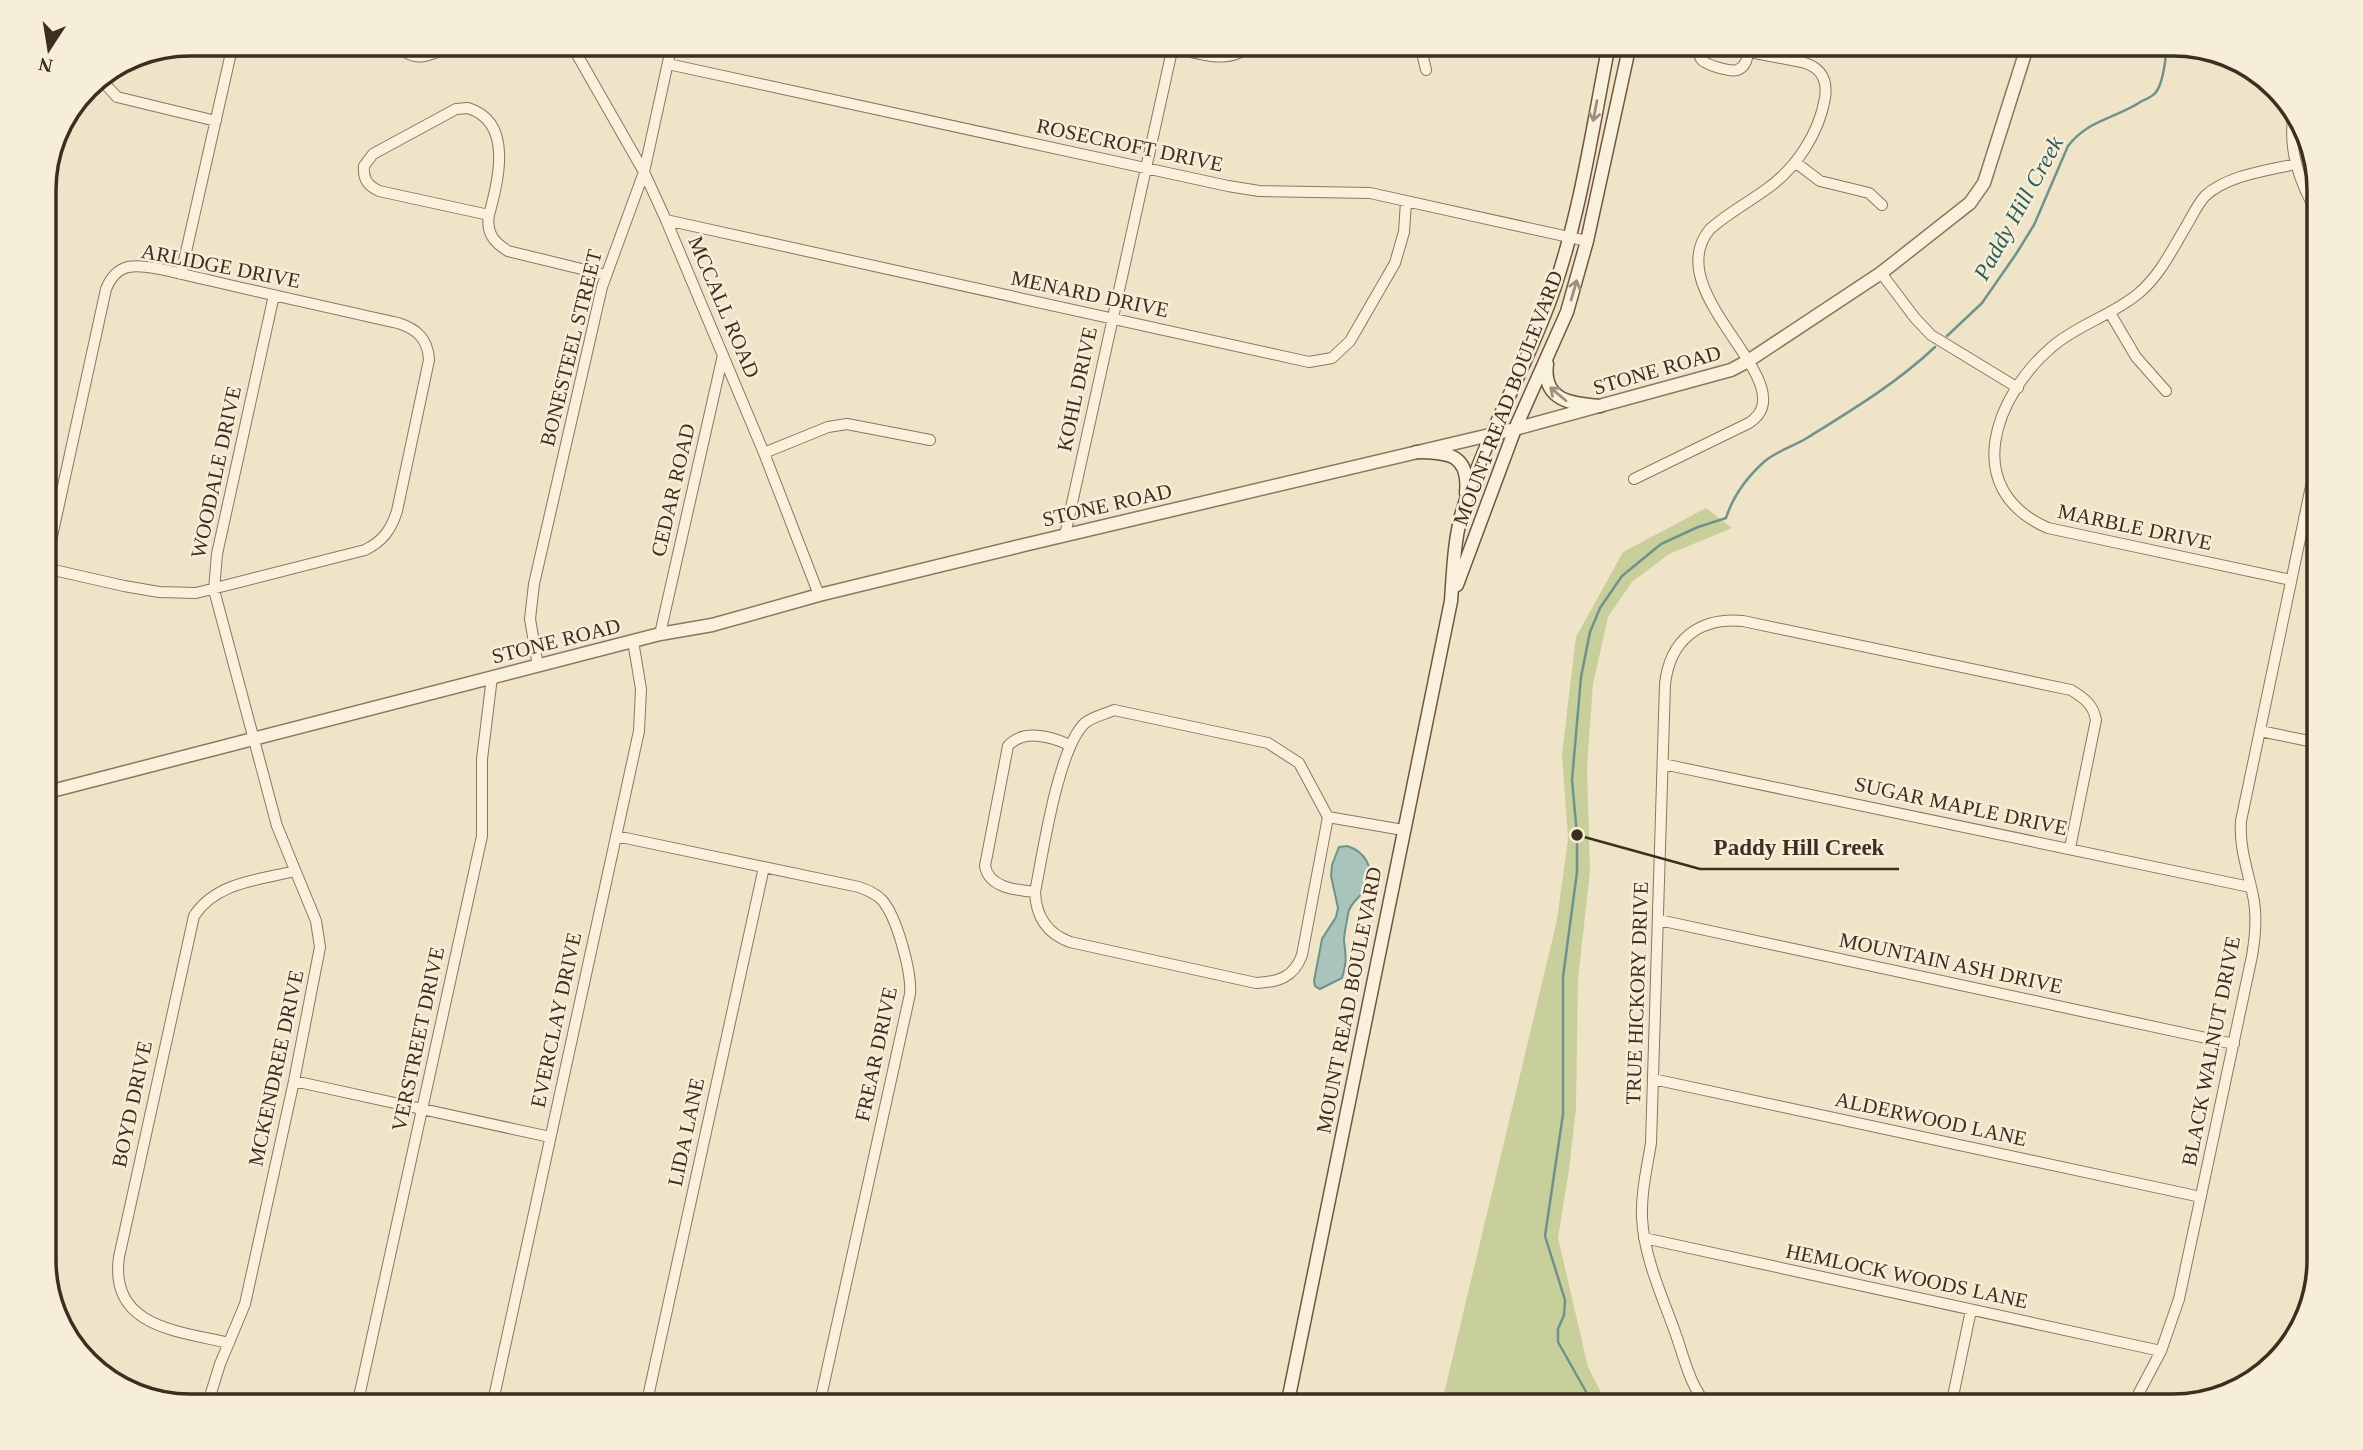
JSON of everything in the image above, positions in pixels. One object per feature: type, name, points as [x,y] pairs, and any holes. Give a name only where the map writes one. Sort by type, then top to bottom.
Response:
[{"type":"street","points":[[181,274],[230,56]]},
{"type":"street","name":"MCCALL ROAD","points":[[578,56],[644,172],[666,220],[764,453],[819,595]]},
{"type":"street","name":"BONESTEEL STREET","points":[[538,666],[530,619],[534,584],[606,275],[644,172],[670,56]]},
{"type":"street","name":"KOHL DRIVE","points":[[1065,535],[1146,168],[1166,56]]},
{"type":"street","points":[[1423,56],[1426,70]]},
{"type":"street","name":"MOUNT READ BOULEVARD","points":[[1289,1394],[1451,601],[1461,517],[1492,433],[1541,326],[1570,237],[1607,56]]},
{"type":"street","name":"MOUNT READ BOULEVARD","points":[[1451,601],[1515,429],[1567,312],[1587,241],[1627,56]]},
{"type":"street","points":[[1699,56],[1707,64],[1735,71],[1746,63],[1747,56]]},
{"type":"street","points":[[1634,479],[1749,424],[1759,416],[1763,406],[1763,392],[1748,362],[1704,290],[1698,271],[1698,252],[1704,236],[1718,221],[1770,186],[1796,162],[1810,140],[1822,112],[1826,90],[1823,75],[1811,64],[1769,56]]},
{"type":"street","name":"STONE ROAD","points":[[56,790],[660,634],[712,625],[819,595],[1515,429],[1731,370],[1748,362],[1881,273],[1961,211],[1978,193],[1989,168],[2024,56]]},
{"type":"street","name":"ROSECROFT DRIVE","points":[[668,64],[1259,191],[1352,192],[1378,195],[1587,241]]},
{"type":"street","points":[[106,85],[125,101],[216,121]]},
{"type":"street","points":[[489,215],[379,191],[366,181],[364,166],[373,154],[449,112],[461,108],[474,110],[480,113],[492,129],[500,155],[499,180],[489,215],[489,233],[499,246],[508,251],[606,275]]},
{"type":"street","points":[[2293,130],[2295,164],[2307,190]]},
{"type":"street","points":[[1796,162],[1821,181],[1869,193],[1882,205]]},
{"type":"street","name":"MARBLE DRIVE","points":[[2291,580],[2048,528],[2024,515],[2003,491],[1994,469],[1993,457],[1999,423],[2018,388],[2038,361],[2053,346],[2086,324],[2110,313],[2154,279],[2204,197],[2236,179],[2295,164]]},
{"type":"street","name":"MENARD DRIVE","points":[[666,220],[1309,362],[1332,358],[1350,341],[1395,263],[1404,232],[1406,202]]},
{"type":"street","name":"ARLIDGE DRIVE","points":[[56,519],[106,289],[110,278],[118,271],[128,267],[141,267],[181,274],[398,323],[415,330],[426,344],[429,360],[397,510],[390,530],[365,550],[214,590]]},
{"type":"street","points":[[1881,273],[1931,335],[2018,388]]},
{"type":"street","name":"WOODALE DRIVE","points":[[253,738],[214,590],[217,554],[274,295]]},
{"type":"street","points":[[2110,313],[2136,357],[2166,391]]},
{"type":"street","points":[[1549,353],[1546,379],[1553,392],[1574,404],[1600,406]]},
{"type":"street","name":"CEDAR ROAD","points":[[660,634],[723,354]]},
{"type":"street","points":[[764,453],[828,427],[847,424],[930,440]]},
{"type":"street","points":[[1416,452],[1435,452],[1459,460],[1466,471],[1465,505]]},
{"type":"street","name":"BLACK WALNUT DRIVE","points":[[2138,1394],[2161,1351],[2179,1299],[2255,935],[2254,901],[2241,850],[2241,821],[2307,504]]},
{"type":"street","points":[[56,572],[159,592],[214,590]]},
{"type":"street","name":"TRUE HICKORY DRIVE","points":[[1699,1394],[1654,1273],[1644,1238],[1642,1204],[1651,1143],[1665,684],[1673,653],[1683,640],[1700,628],[1720,621],[1743,621],[2060,687],[2082,696],[2094,711],[2096,720],[2070,848]]},
{"type":"street","name":"EVERCLAY DRIVE","points":[[495,1394],[642,711],[633,641]]},
{"type":"street","name":"VERSTREET DRIVE","points":[[360,1394],[482,836],[482,759],[492,677]]},
{"type":"street","points":[[1114,710],[1268,743],[1299,763],[1328,817],[1302,955],[1297,969],[1273,983],[1242,981],[1059,938],[1040,917],[1035,903],[1035,892],[1069,745],[1088,720],[1114,710]]},
{"type":"street","points":[[2260,731],[2307,741]]},
{"type":"street","points":[[1035,892],[1017,890],[991,880],[986,874],[985,866],[1007,747],[1021,736],[1046,737],[1069,745]]},
{"type":"street","name":"MCKENDREE DRIVE","points":[[211,1394],[245,1304],[294,1081],[320,947],[316,921],[277,825],[253,738]]},
{"type":"street","name":"SUGAR MAPLE DRIVE","points":[[1663,764],[2250,887]]},
{"type":"street","points":[[1328,817],[1403,830]]},
{"type":"street","name":"FREAR DRIVE","points":[[616,836],[859,887],[876,894],[892,916],[911,984],[822,1394]]},
{"type":"street","name":"LIDA LANE","points":[[649,1394],[764,867]]},
{"type":"street","name":"BOYD DRIVE","points":[[229,1343],[158,1326],[146,1320],[135,1312],[121,1292],[117,1269],[194,916],[202,904],[225,888],[295,870]]},
{"type":"street","name":"MOUNTAIN ASH DRIVE","points":[[1659,920],[2234,1044]]},
{"type":"street","name":"ALDERWOOD LANE","points":[[1653,1079],[2201,1197]]},
{"type":"street","points":[[294,1081],[550,1137]]},
{"type":"street","name":"HEMLOCK WOODS LANE","points":[[1644,1238],[2161,1351]]},
{"type":"street","points":[[1954,1394],[1972,1310]]},
{"type":"green space","points":[[1706,508],[1732,528],[1669,554],[1632,582],[1608,617],[1593,684],[1587,767],[1590,871],[1578,979],[1576,1108],[1558,1238],[1588,1367],[1602,1394],[1444,1394],[1557,920],[1568,839],[1562,754],[1576,637],[1623,552]]},
{"type":"water","points":[[1347,846],[1359,852],[1367,862],[1369,881],[1349,910],[1344,938],[1346,959],[1342,978],[1320,989],[1315,986],[1314,981],[1322,939],[1336,917],[1338,908],[1331,876],[1332,865],[1339,847]]},
{"type":"waterway","name":"Paddy Hill Creek","points":[[1947,336],[1982,303],[2016,254],[2034,225],[2068,146],[2085,130],[2152,96],[2159,88],[2166,56]]},
{"type":"waterway","name":"Paddy Hill Creek","points":[[1587,1394],[1558,1342],[1558,1329],[1564,1315],[1565,1300],[1545,1236],[1563,1114],[1563,977],[1577,872],[1572,780],[1581,677],[1590,632],[1600,608],[1622,576],[1661,544],[1726,518],[1741,487],[1765,461],[1874,396],[1935,347]]},
{"type":"place","name":"Paddy Hill Creek","points":[[1577,835]]}]
